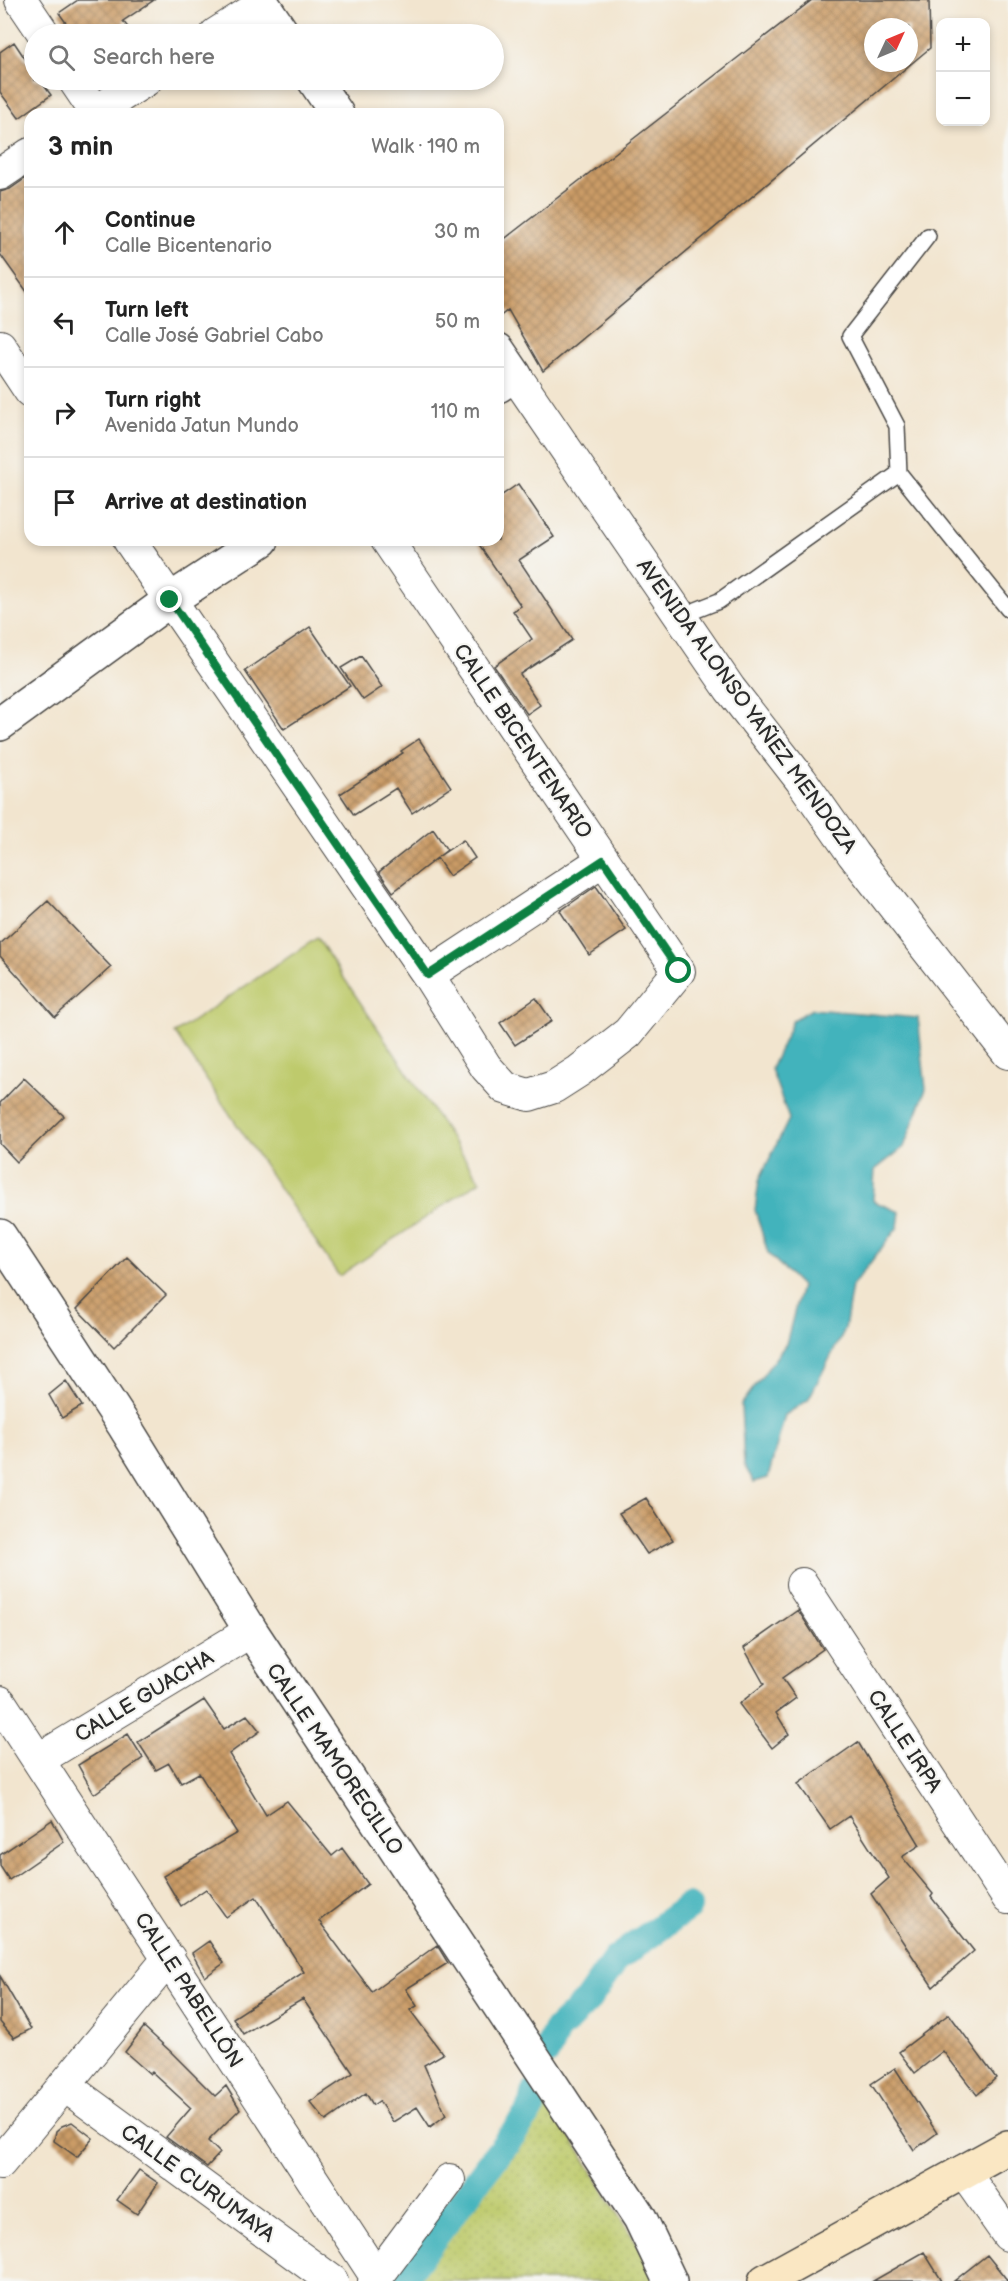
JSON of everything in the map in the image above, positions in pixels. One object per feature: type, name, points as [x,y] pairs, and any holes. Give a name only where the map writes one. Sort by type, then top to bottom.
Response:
[{"type":"main road","points":[[778,2278],[1008,2147]]},
{"type":"street","points":[[21,0],[37,24]]},
{"type":"street","points":[[230,24],[261,2],[276,24]]},
{"type":"street","points":[[80,90],[92,108]]},
{"type":"street","points":[[103,108],[131,90]]},
{"type":"street","points":[[321,90],[334,108]]},
{"type":"street","points":[[0,174],[24,158]]},
{"type":"street","points":[[0,346],[24,382]]},
{"type":"street","name":"AVENIDA ALONSO YAÑEZ MENDOZA","points":[[504,370],[681,616],[730,689],[801,780],[853,854],[1008,1053]]},
{"type":"street","points":[[133,546],[428,975],[603,860]]},
{"type":"street","points":[[0,724],[170,600],[253,546]]},
{"type":"street","name":"CALLE BICENTENARIO","points":[[391,546],[679,971],[628,1033],[579,1071],[554,1087],[529,1095],[505,1088],[486,1067],[428,975]]},
{"type":"street","name":"CALLE MAMORECILLO","points":[[0,1236],[125,1427],[251,1631],[640,2218],[670,2281]]},
{"type":"street","name":"CALLE IRPA","points":[[802,1584],[1008,1898]]},
{"type":"street","name":"CALLE GUACHA","points":[[38,1760],[251,1631]]},
{"type":"street","name":"CALLE PABELLÓN","points":[[0,1702],[169,1958],[375,2279]]},
{"type":"street","points":[[0,2163],[169,1958]]},
{"type":"street","name":"CALLE CURUMAYA","points":[[64,2085],[332,2281]]},
{"type":"street","points":[[963,2171],[1008,2235]]},
{"type":"street","points":[[375,2279],[449,2180]]},
{"type":"lane","points":[[928,236],[850,336],[897,426],[899,473],[1008,609]]},
{"type":"lane","points":[[681,616],[718,601],[899,473]]},
{"type":"green space","points":[[317,938],[480,1181],[339,1276],[175,1033]]},
{"type":"green space","points":[[549,2102],[660,2281],[405,2281]]},
{"type":"water","points":[[812,1009],[918,1018],[926,1089],[904,1147],[875,1170],[873,1201],[900,1212],[898,1227],[852,1286],[845,1329],[808,1400],[785,1415],[768,1478],[754,1482],[744,1465],[741,1405],[786,1344],[801,1286],[768,1253],[755,1210],[759,1180],[789,1119],[771,1069],[793,1020]]},
{"type":"building","points":[[78,0],[154,0],[123,21],[125,24],[67,24],[59,13]]},
{"type":"building","points":[[812,0],[929,0],[930,48],[918,58],[918,18],[864,18],[864,72],[901,72],[543,371],[508,310],[504,313],[504,239]]},
{"type":"building","points":[[14,42],[24,57],[24,90],[47,90],[51,95],[33,108],[24,108],[24,114],[19,118],[0,92],[0,52]]},
{"type":"building","points":[[24,179],[24,288],[0,254],[0,192],[10,189]]},
{"type":"building","points":[[518,484],[554,537],[519,560],[572,640],[520,674],[540,705],[527,714],[494,666],[532,639],[513,611],[521,606],[480,546],[504,546],[504,494]]},
{"type":"building","points":[[310,627],[350,686],[284,729],[245,671]]},
{"type":"building","points":[[361,656],[382,687],[363,700],[341,668]]},
{"type":"building","points":[[419,739],[451,787],[412,813],[396,788],[354,815],[340,794],[403,753],[401,751]]},
{"type":"building","points":[[433,829],[447,850],[438,857],[463,840],[475,858],[449,876],[437,858],[393,892],[379,872]]},
{"type":"building","points":[[596,886],[626,930],[589,955],[560,911]]},
{"type":"building","points":[[48,901],[111,967],[55,1017],[0,956],[0,944]]},
{"type":"building","points":[[536,998],[552,1021],[515,1045],[500,1023]]},
{"type":"building","points":[[24,1078],[64,1116],[17,1162],[0,1144],[0,1103]]},
{"type":"building","points":[[127,1257],[166,1295],[114,1347],[77,1309]]},
{"type":"building","points":[[66,1381],[82,1406],[62,1418],[49,1395]]},
{"type":"building","points":[[646,1498],[673,1540],[647,1554],[619,1513]]},
{"type":"building","points":[[798,1610],[823,1649],[782,1678],[796,1698],[776,1713],[789,1734],[772,1748],[739,1704],[764,1684],[744,1648]]},
{"type":"building","points":[[204,1700],[224,1729],[247,1715],[260,1731],[229,1754],[266,1815],[287,1801],[332,1856],[342,1848],[368,1884],[319,1921],[372,1992],[437,1945],[448,1963],[406,1989],[417,2006],[410,2010],[443,2054],[424,2065],[446,2115],[430,2127],[417,2107],[393,2122],[379,2101],[373,2105],[366,2093],[326,2121],[310,2102],[353,2073],[303,1999],[243,2034],[233,2018],[304,1972],[256,1897],[226,1917],[206,1889],[181,1906],[163,1876],[237,1833],[199,1773],[181,1783],[169,1763],[156,1770],[138,1742]]},
{"type":"building","points":[[128,1734],[143,1758],[94,1794],[78,1765]]},
{"type":"building","points":[[858,1742],[920,1845],[902,1857],[933,1894],[931,1897],[974,1951],[933,1987],[871,1894],[889,1878],[849,1816],[830,1829],[798,1784]]},
{"type":"building","points":[[52,1820],[64,1842],[9,1880],[0,1866],[0,1855]]},
{"type":"building","points":[[209,1941],[224,1963],[205,1977],[192,1953]]},
{"type":"building","points":[[0,1976],[31,2029],[14,2038],[0,2022]]},
{"type":"building","points":[[949,2014],[996,2078],[977,2095],[943,2051],[915,2073],[899,2052]]},
{"type":"building","points":[[144,2027],[215,2096],[226,2086],[240,2109],[208,2141],[220,2153],[207,2167],[166,2137],[191,2108],[152,2072],[150,2074],[125,2052]]},
{"type":"building","points":[[895,2068],[937,2133],[914,2150],[871,2084]]},
{"type":"building","points":[[72,2122],[93,2138],[77,2157],[54,2141],[56,2131]]},
{"type":"building","points":[[139,2170],[158,2183],[137,2214],[117,2200]]},
{"type":"building","points":[[924,2252],[942,2281],[873,2281]]},
{"type":"building","points":[[987,2255],[1008,2281],[954,2281]]},
{"type":"waterway","points":[[547,2052],[556,2031],[586,2002],[616,1959],[688,1907]]},
{"type":"waterway","points":[[401,2281],[531,2110],[534,2094]]},
{"type":"route","points":[[170,600],[428,975],[603,860],[679,971]]}]
